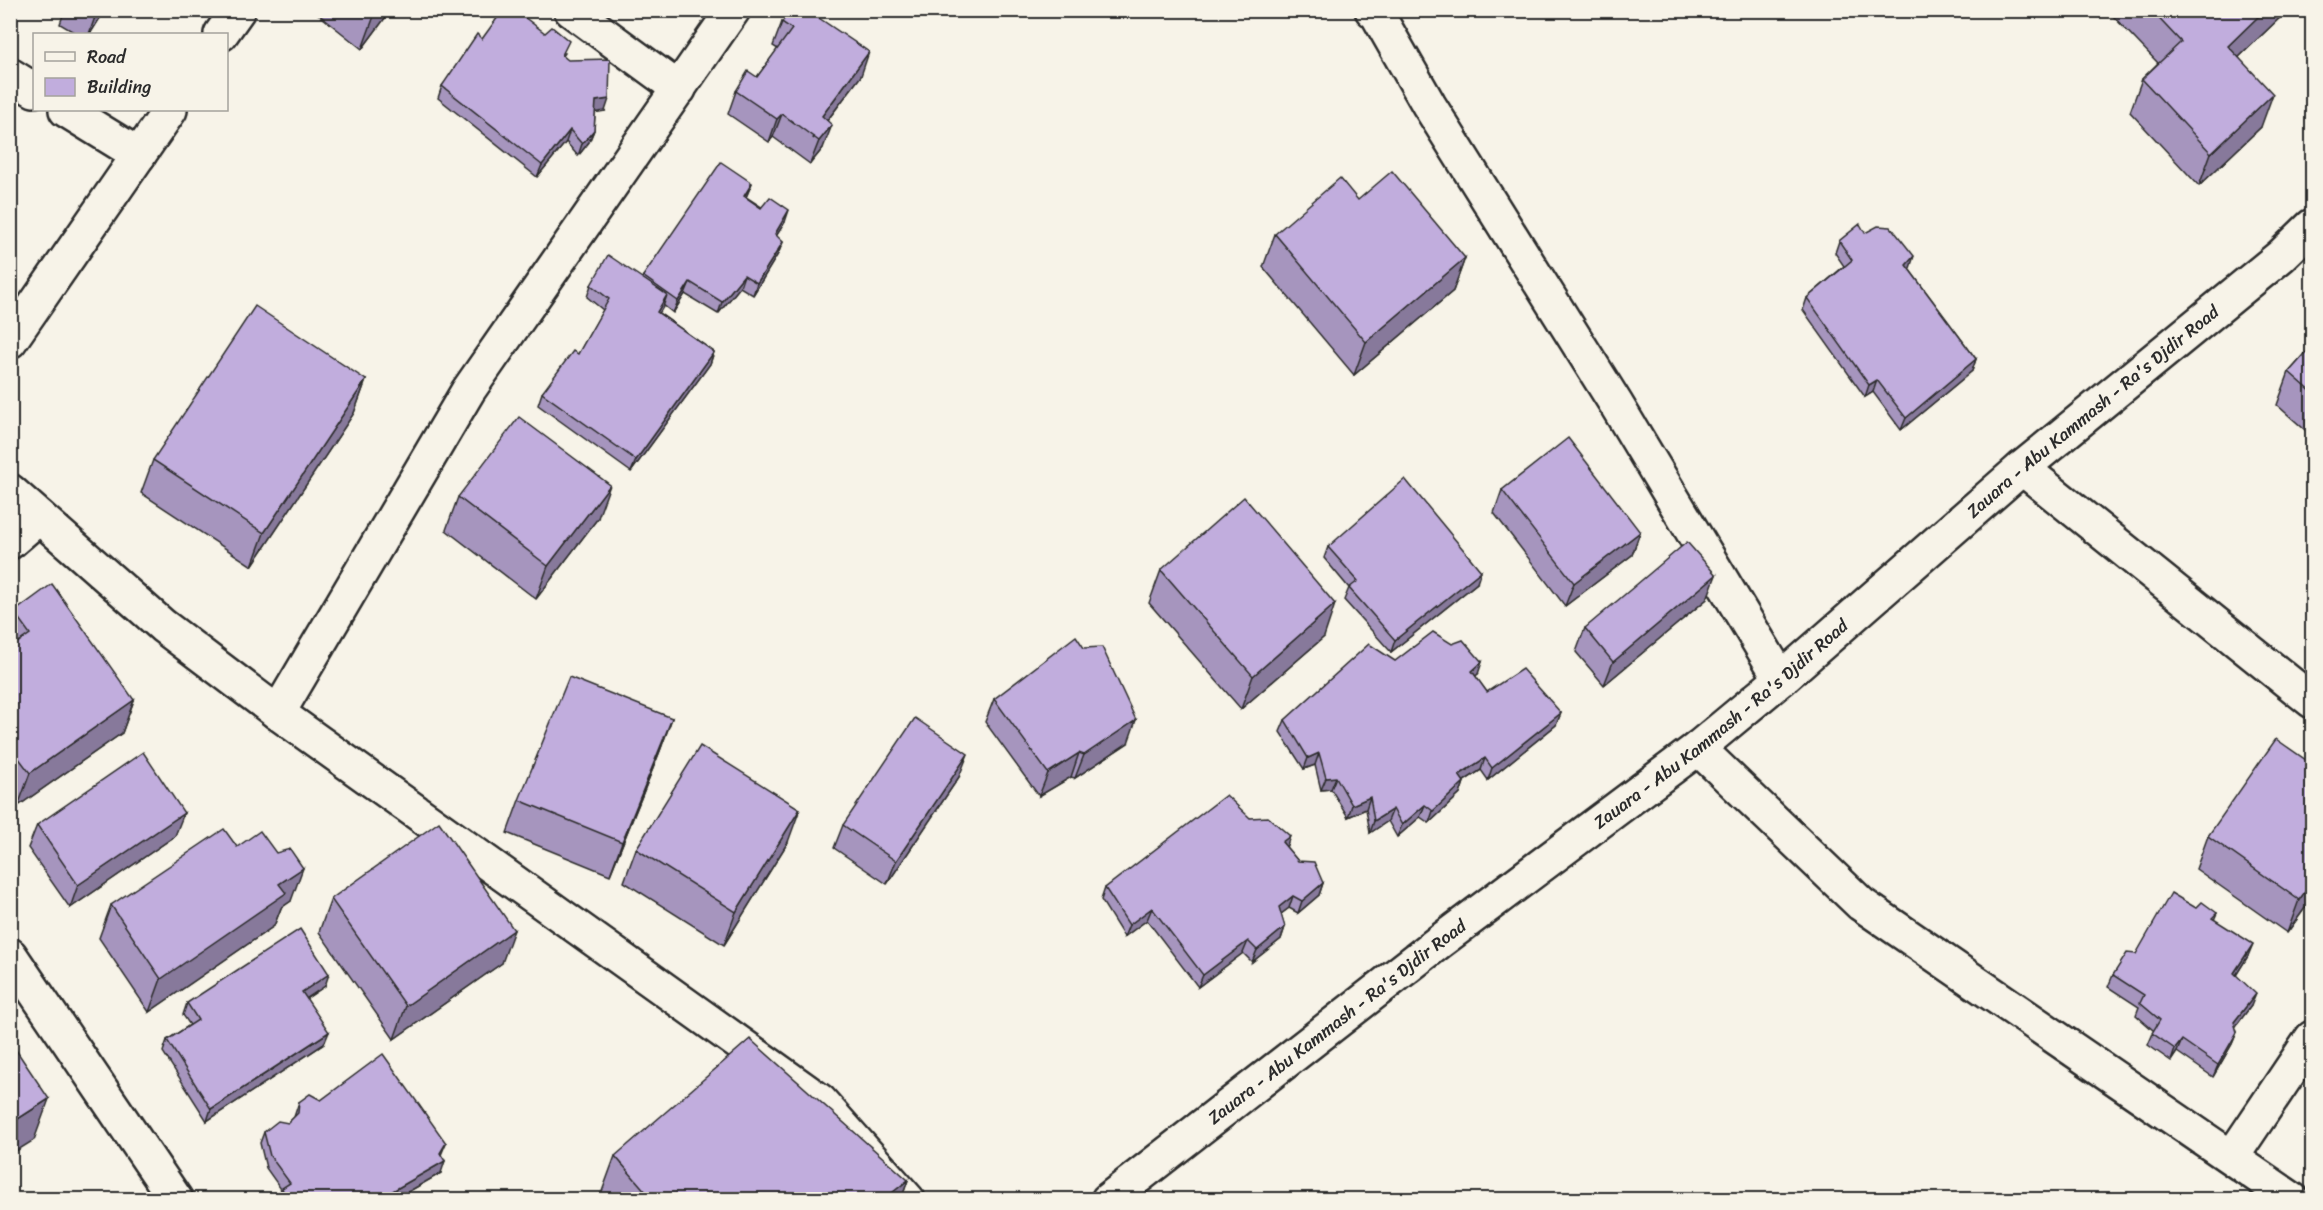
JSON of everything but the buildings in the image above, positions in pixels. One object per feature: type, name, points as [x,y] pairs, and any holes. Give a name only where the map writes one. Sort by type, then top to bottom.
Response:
[{"type":"street","points":[[222,33],[238,10]]},
{"type":"street","points":[[571,10],[679,89]]},
{"type":"street","points":[[278,713],[468,391],[733,10]]},
{"type":"street","points":[[1372,10],[1377,14],[1429,105],[1616,404],[1781,680]]},
{"type":"street","points":[[10,75],[33,89]]},
{"type":"street","points":[[68,111],[139,155]]},
{"type":"street","points":[[10,341],[169,111]]},
{"type":"street","name":"Zauara - Abu Kammash - Ra's Djdir Road","points":[[1108,1200],[1439,942],[1698,748],[1781,680],[2022,468],[2281,256],[2313,226]]},
{"type":"street","points":[[2022,468],[2313,701]]},
{"type":"street","points":[[10,491],[163,626],[278,713],[820,1101],[908,1200]]},
{"type":"street","points":[[10,542],[39,517]]},
{"type":"street","points":[[1698,748],[1861,904],[2293,1200]]},
{"type":"street","points":[[10,955],[176,1200]]},
{"type":"street","points":[[2232,1157],[2313,1038]]}]
